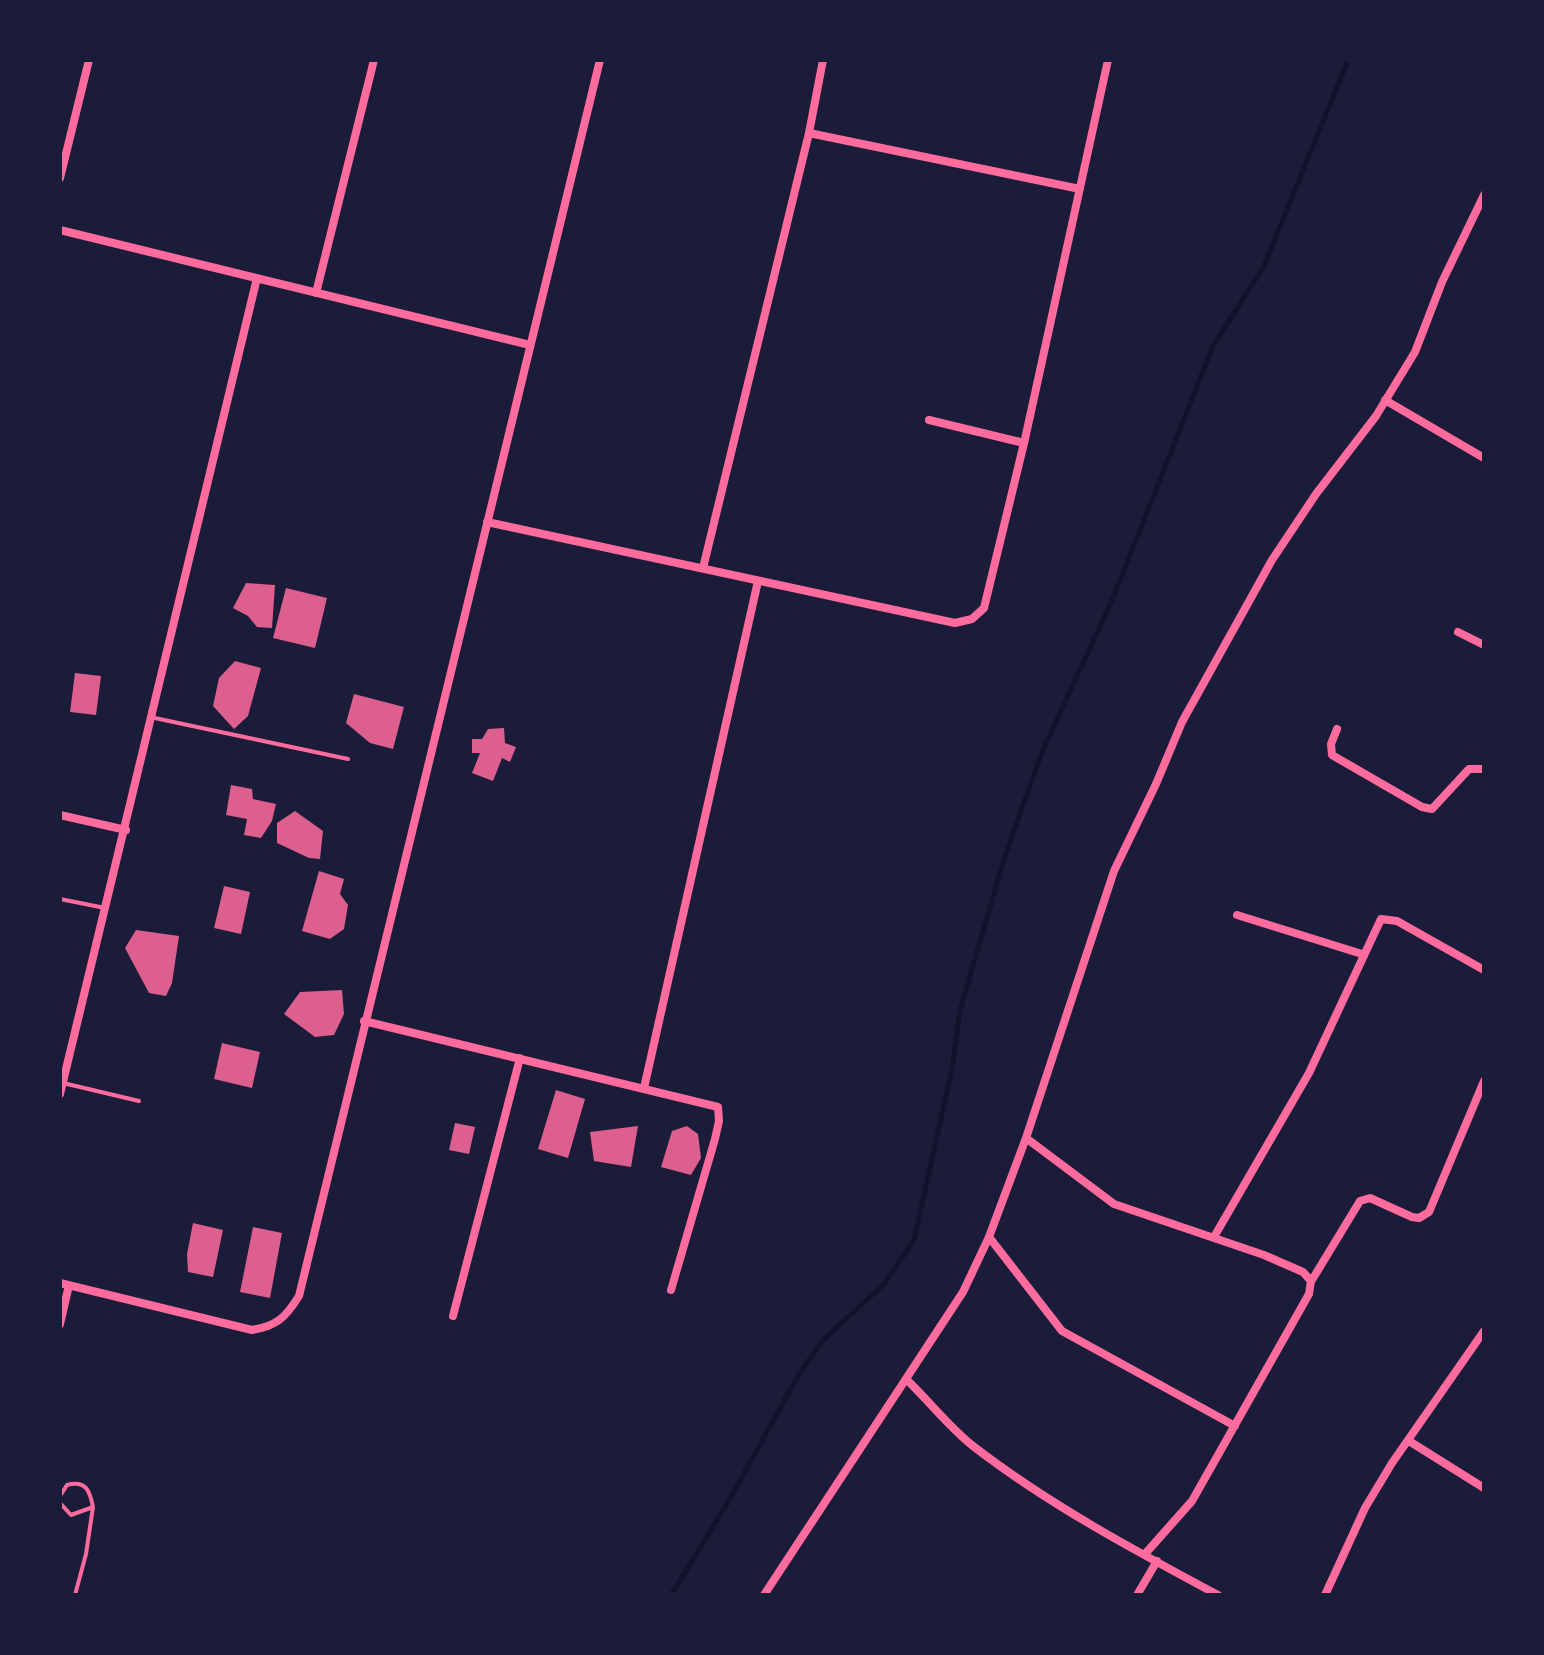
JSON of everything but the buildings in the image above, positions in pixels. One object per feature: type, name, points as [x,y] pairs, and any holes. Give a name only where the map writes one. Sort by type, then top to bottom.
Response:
[{"type":"street","points":[[60,178],[89,60]]},
{"type":"street","points":[[316,293],[374,60]]},
{"type":"street","points":[[60,1324],[64,1284],[252,1330],[270,1327],[286,1317],[299,1296],[600,60]]},
{"type":"street","points":[[702,568],[823,60]]},
{"type":"street","points":[[486,522],[955,623],[972,619],[984,608],[1025,441],[1108,60]]},
{"type":"street","points":[[808,133],[1080,189]]},
{"type":"street","points":[[764,1595],[782,1562],[963,1292],[989,1237],[1026,1138],[1114,871],[1182,722],[1272,560],[1386,400],[1415,352],[1442,282],[1484,194]]},
{"type":"street","points":[[60,230],[530,345]]},
{"type":"street","points":[[60,1094],[257,278]]},
{"type":"street","points":[[1386,400],[1484,458]]},
{"type":"street","points":[[929,420],[1025,441]]},
{"type":"street","points":[[644,1088],[758,581]]},
{"type":"street","points":[[1458,632],[1484,645]]},
{"type":"street","points":[[1337,729],[1331,744],[1332,755],[1422,807],[1432,809],[1470,769],[1484,769]]},
{"type":"street","points":[[60,815],[126,830]]},
{"type":"street","points":[[1238,915],[1362,954]]},
{"type":"street","points":[[1214,1237],[1309,1073],[1376,925],[1386,917],[1484,970]]},
{"type":"street","points":[[364,1021],[718,1107],[720,1121],[671,1290]]},
{"type":"street","points":[[453,1316],[520,1058]]},
{"type":"street","points":[[1145,1554],[1192,1501],[1309,1294],[1311,1281],[1360,1201],[1370,1198],[1412,1217],[1429,1212],[1484,1081]]},
{"type":"street","points":[[1026,1138],[1114,1204],[1214,1237],[1303,1272],[1311,1281]]},
{"type":"street","points":[[989,1237],[1062,1331],[1235,1426]]},
{"type":"street","points":[[1325,1595],[1366,1508],[1484,1331]]},
{"type":"street","points":[[906,1380],[968,1442],[1014,1476],[1218,1595]]},
{"type":"street","points":[[1409,1440],[1484,1488]]},
{"type":"street","points":[[1138,1595],[1157,1561]]},
{"type":"lane","points":[[150,718],[348,759]]},
{"type":"lane","points":[[60,899],[105,908]]},
{"type":"lane","points":[[63,1082],[138,1101]]},
{"type":"lane","points":[[75,1595],[86,1554],[93,1507],[91,1492],[85,1485],[67,1485],[60,1496],[71,1515],[93,1507]]},
{"type":"waterway","points":[[671,1595],[799,1374],[824,1339],[884,1284],[914,1240],[952,1069],[960,1010],[1005,856],[1042,752],[1113,598],[1213,346],[1264,266],[1348,60]]}]
